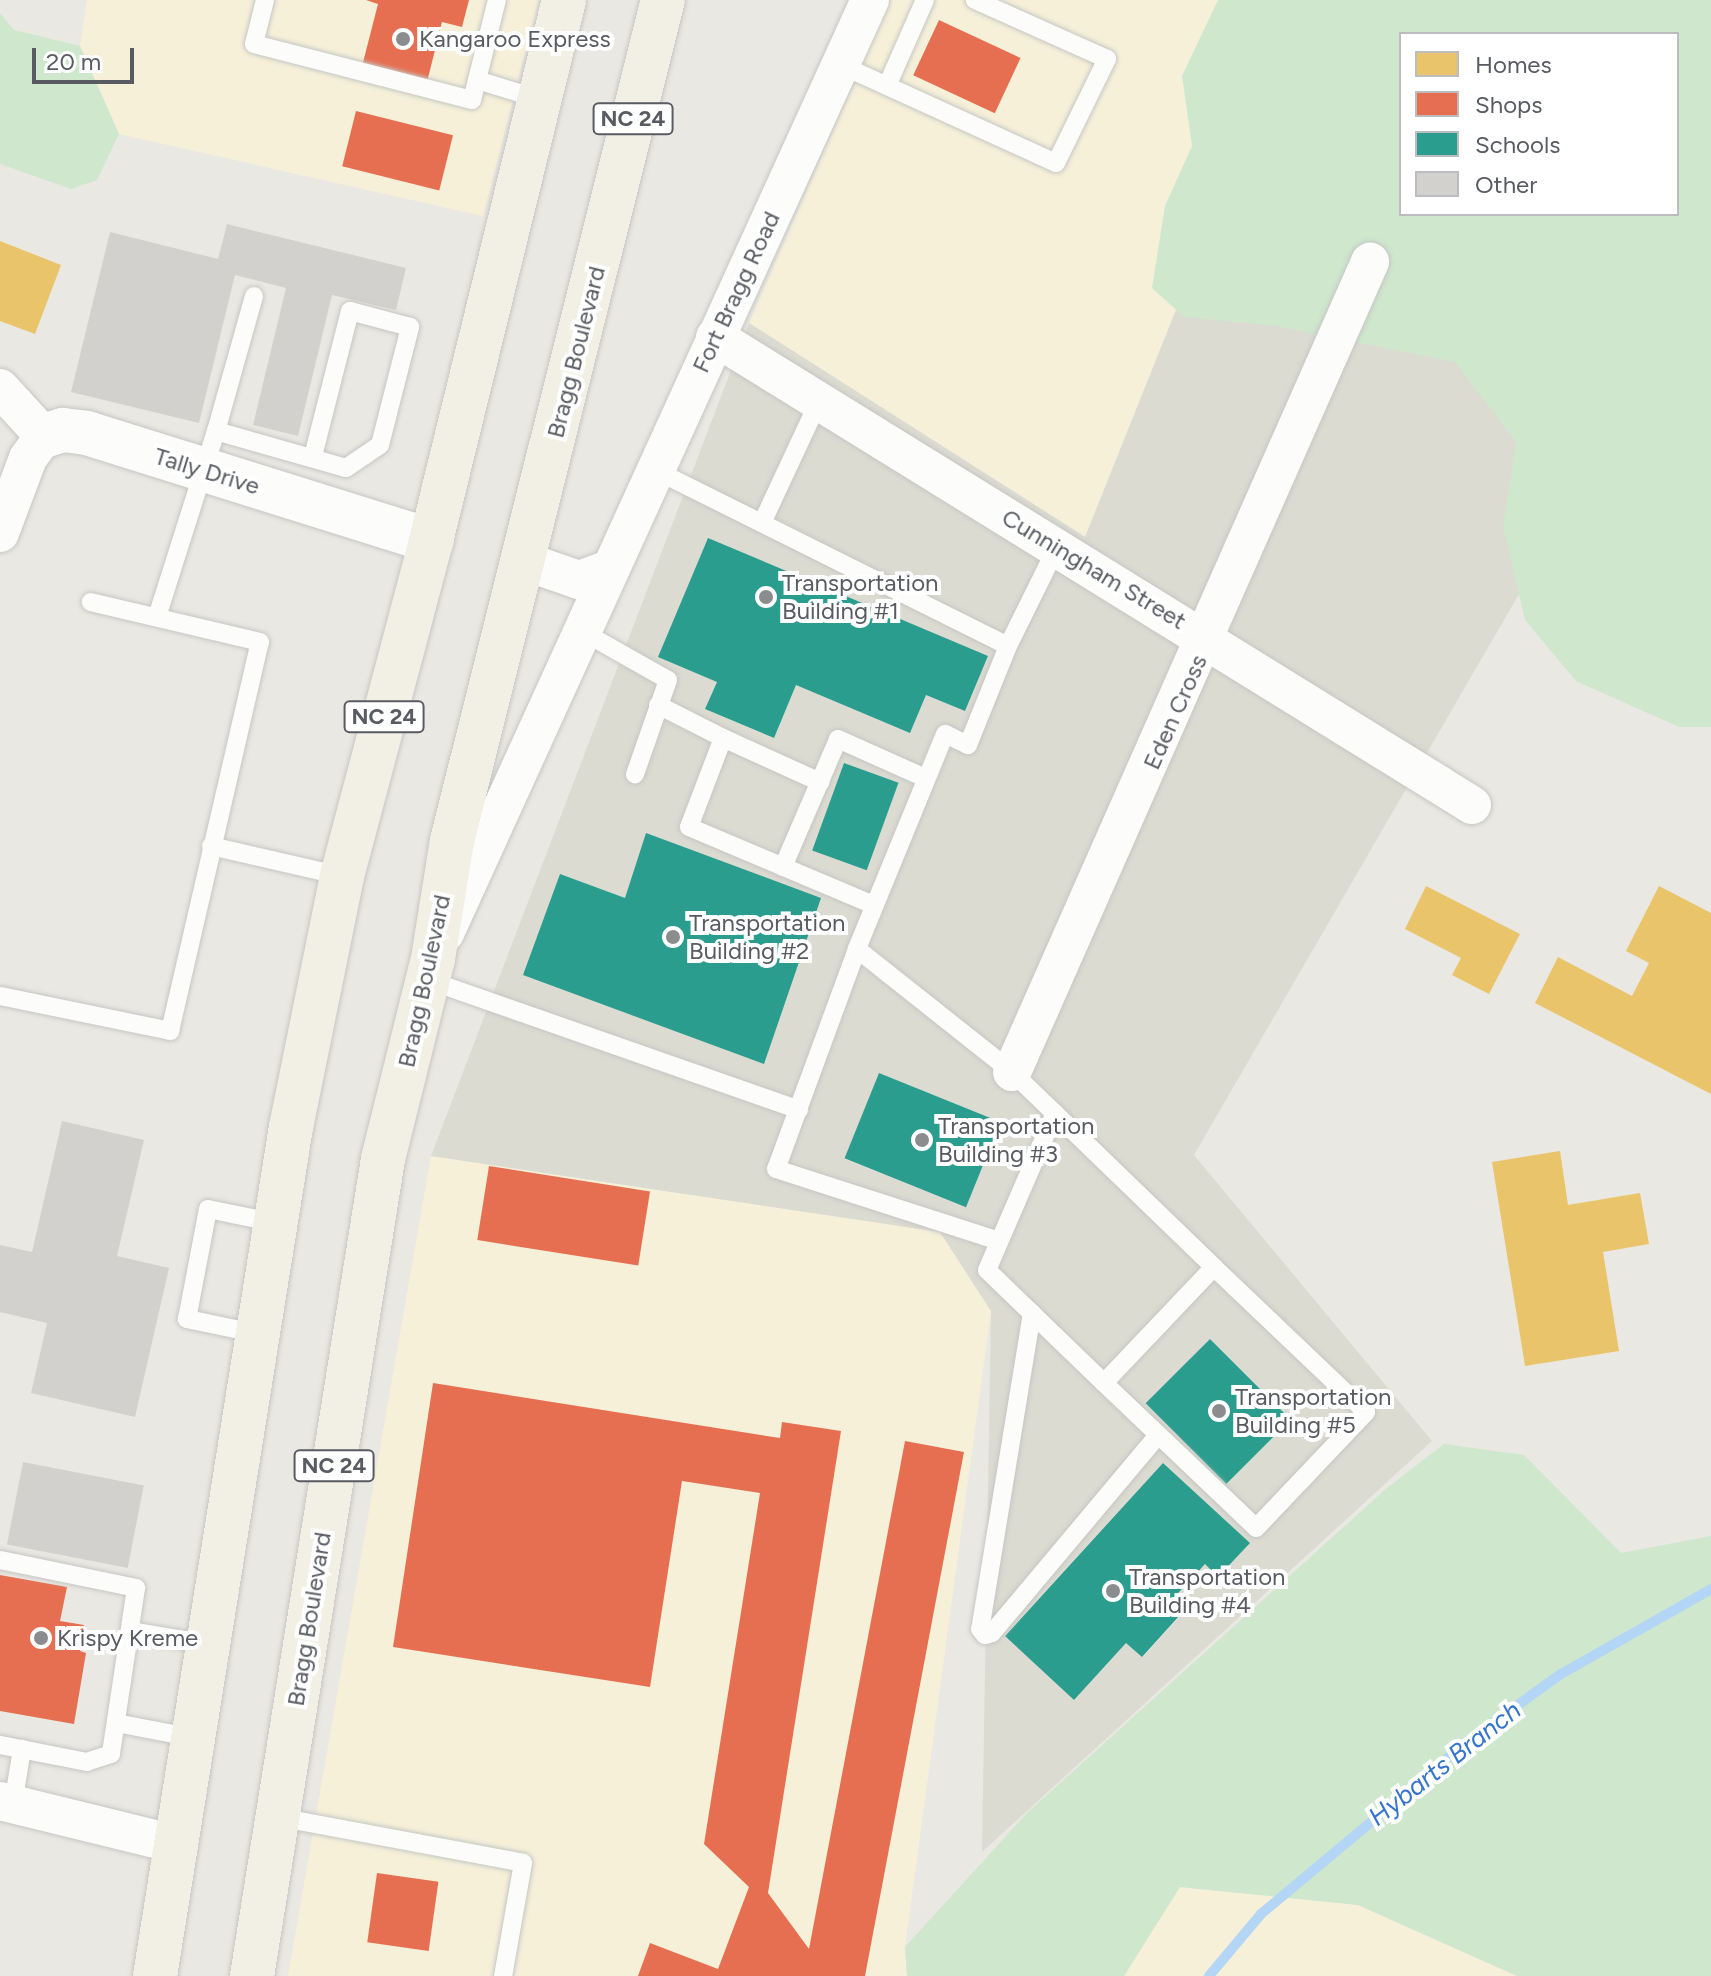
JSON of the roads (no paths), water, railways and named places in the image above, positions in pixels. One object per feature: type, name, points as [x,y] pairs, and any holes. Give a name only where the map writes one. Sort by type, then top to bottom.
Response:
[{"type":"main road","name":"NC 24","points":[[155,1976],[179,1845],[276,1223],[342,876],[431,541],[564,0]]},
{"type":"main road","name":"Bragg Boulevard","points":[[261,1974],[278,1817],[383,1159],[430,970],[452,841],[663,0]]},
{"type":"street","name":"Fort Bragg Road","points":[[430,970],[585,633],[610,569],[841,65],[865,5]]},
{"type":"street","name":"Eden Cross","points":[[1012,1072],[1208,639],[1370,262]]},
{"type":"street","name":"Cunningham Street","points":[[715,337],[1472,805]]},
{"type":"street","points":[[0,388],[44,436],[28,458],[0,533]]},
{"type":"street","name":"Tally Drive","points":[[44,436],[63,430],[211,451],[341,489],[431,541]]},
{"type":"street","points":[[524,561],[579,580],[610,569]]},
{"type":"street","points":[[6,1802],[179,1845]]},
{"type":"lane","points":[[265,0],[254,44],[472,100],[497,0]]},
{"type":"lane","points":[[887,86],[925,0]]},
{"type":"lane","points":[[841,65],[1056,163],[1107,59],[975,0]]},
{"type":"lane","points":[[477,80],[540,99]]},
{"type":"lane","points":[[157,617],[211,451],[254,296]]},
{"type":"lane","points":[[211,451],[313,456],[341,489],[380,445],[410,327],[350,311],[313,456]]},
{"type":"lane","points":[[762,523],[819,401]]},
{"type":"lane","points":[[655,470],[1008,646]]},
{"type":"lane","points":[[999,1241],[776,1169],[857,949],[925,778],[945,734],[968,745],[1008,646],[1057,547]]},
{"type":"lane","points":[[0,996],[170,1031],[260,642],[91,602]]},
{"type":"lane","points":[[585,633],[668,680],[635,774]]},
{"type":"lane","points":[[658,705],[820,782]]},
{"type":"lane","points":[[723,738],[689,827],[874,905]]},
{"type":"lane","points":[[783,867],[838,739],[925,778]]},
{"type":"lane","points":[[211,846],[342,876]]},
{"type":"lane","points":[[857,949],[1012,1072],[1055,1113],[1214,1267],[1366,1412],[1256,1528],[987,1270],[1055,1113]]},
{"type":"lane","points":[[430,970],[799,1110]]},
{"type":"lane","points":[[259,1334],[187,1319],[208,1209],[276,1223]]},
{"type":"lane","points":[[1104,1383],[1214,1267]]},
{"type":"lane","points":[[1032,1313],[980,1629],[985,1635],[992,1633],[1158,1435]]},
{"type":"lane","points":[[0,1560],[136,1588],[111,1754],[100,1760],[0,1745]]},
{"type":"lane","points":[[130,1631],[210,1644]]},
{"type":"lane","points":[[116,1723],[196,1738]]},
{"type":"lane","points":[[6,1802],[22,1749]]},
{"type":"lane","points":[[278,1817],[523,1863],[503,1976]]},
{"type":"waterway","name":"Hybarts Branch","points":[[1209,1976],[1261,1914],[1469,1740],[1561,1674],[1711,1589]]},
{"type":"place","name":"Kangaroo Express","points":[[403,39]]},
{"type":"place","name":"Transportation Building #1","points":[[766,597]]},
{"type":"place","name":"Transportation Building #2","points":[[673,937]]},
{"type":"place","name":"Transportation Building #3","points":[[922,1140]]},
{"type":"place","name":"Transportation Building #5","points":[[1219,1411]]},
{"type":"place","name":"Transportation Building #4","points":[[1113,1591]]},
{"type":"place","name":"Krispy Kreme","points":[[41,1638]]}]
